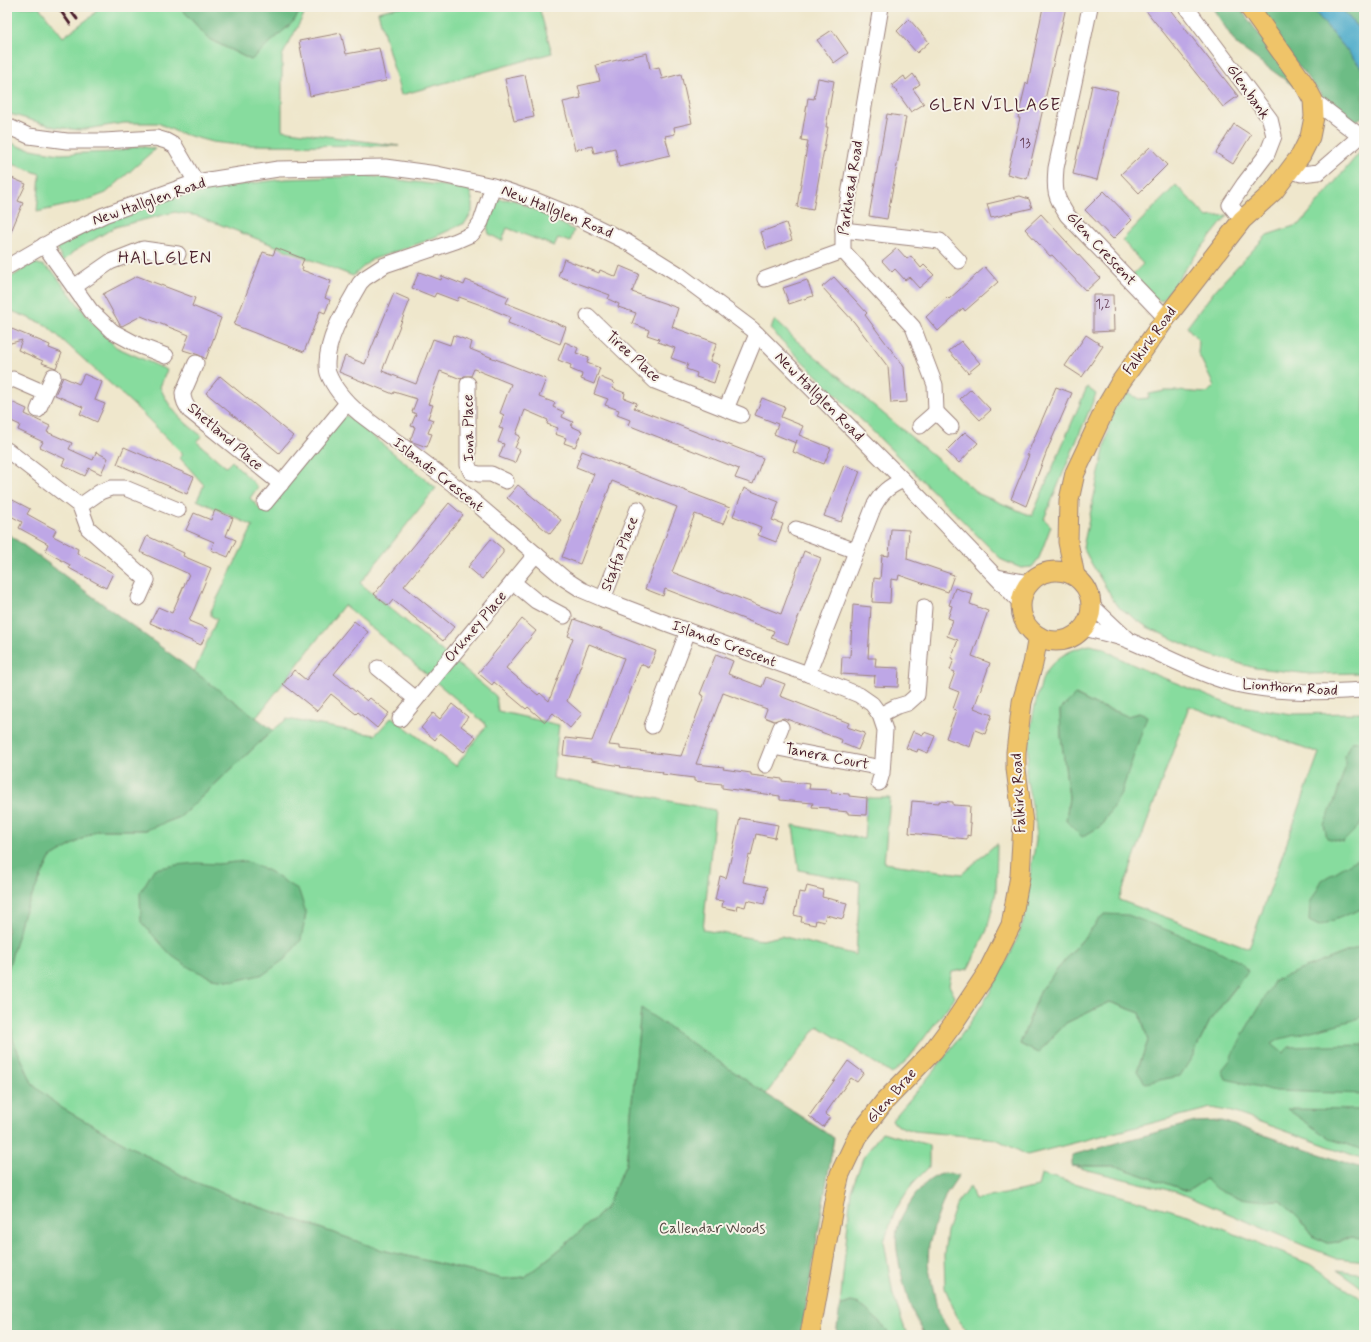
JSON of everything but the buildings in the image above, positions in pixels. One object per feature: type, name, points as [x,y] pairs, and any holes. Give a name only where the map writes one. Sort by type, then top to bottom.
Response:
[{"type":"main road","points":[[1249,7],[1305,85],[1313,100]]},
{"type":"main road","name":"Falkirk Road","points":[[1075,576],[1068,542],[1069,500],[1075,473],[1107,405],[1120,383],[1166,318],[1242,220],[1274,191],[1301,155],[1310,137],[1314,117],[1313,100]]},
{"type":"main road","name":"Falkirk Road","points":[[1056,571],[1068,542]]},
{"type":"main road","points":[[1056,571],[1066,572],[1075,576],[1082,582],[1087,589],[1092,606],[1089,618],[1084,628],[1070,638],[1061,641],[1045,638],[1031,630],[1025,622],[1021,604],[1025,590],[1029,583],[1041,574],[1056,571]]},
{"type":"main road","name":"Falkirk Road","points":[[1020,876],[1023,823],[1016,769],[1016,752],[1022,702],[1033,664],[1045,638]]},
{"type":"main road","name":"Glen Brae","points":[[810,1335],[836,1191],[840,1174],[850,1152],[858,1136],[884,1101],[933,1051],[981,983],[1012,925],[1020,876]]},
{"type":"street","name":"Parkhead Road","points":[[882,7],[843,230],[843,251],[913,327],[935,385],[936,412]]},
{"type":"street","name":"Glen Crescent","points":[[1090,7],[1056,168],[1054,187],[1059,202],[1067,215],[1166,318]]},
{"type":"street","name":"Glenbank","points":[[1186,7],[1270,119],[1274,136],[1267,154],[1230,205],[1242,220]]},
{"type":"street","points":[[1290,170],[1301,174],[1319,172],[1362,134],[1313,100]]},
{"type":"street","points":[[7,126],[29,136],[67,141],[104,141],[156,138],[175,146],[196,182]]},
{"type":"street","name":"New Hallglen Road","points":[[7,267],[44,245],[104,216],[196,182],[278,169],[385,167],[437,174],[493,186],[532,199],[574,216],[627,242],[677,272],[757,334],[903,480],[997,577],[1021,604]]},
{"type":"street","name":"Islands Crescent","points":[[493,186],[481,222],[472,234],[456,241],[385,265],[360,283],[333,333],[328,353],[327,372],[347,403],[458,488],[565,579],[582,590],[688,632],[808,674],[859,695],[872,704],[880,714]]},
{"type":"street","points":[[843,230],[940,241],[959,261]]},
{"type":"street","points":[[44,245],[92,311],[112,331],[140,346],[166,356]]},
{"type":"street","points":[[74,287],[110,262],[143,249],[178,254]]},
{"type":"street","points":[[765,279],[843,251]]},
{"type":"street","name":"Tiree Place","points":[[588,316],[655,381],[741,415]]},
{"type":"street","points":[[726,409],[757,334]]},
{"type":"street","name":"Shetland Place","points":[[196,362],[183,393],[185,404],[190,411],[281,484]]},
{"type":"street","points":[[38,410],[52,376]]},
{"type":"street","points":[[7,382],[14,379],[46,393]]},
{"type":"street","name":"Iona Place","points":[[468,384],[468,464],[471,472]]},
{"type":"street","points":[[265,503],[347,403]]},
{"type":"street","points":[[920,426],[936,412],[951,427]]},
{"type":"street","points":[[7,450],[80,506],[88,528],[147,580],[139,598]]},
{"type":"street","name":"Iona Place","points":[[471,472],[491,474],[506,481]]},
{"type":"street","name":"Iona Place","points":[[458,488],[471,472]]},
{"type":"street","points":[[808,674],[874,506],[880,496],[889,487],[903,480]]},
{"type":"street","points":[[80,506],[100,492],[112,488],[124,488],[178,510]]},
{"type":"street","name":"Staffa Place","points":[[603,599],[638,509]]},
{"type":"street","points":[[796,529],[856,551]]},
{"type":"street","name":"Orkney Place","points":[[400,719],[536,554]]},
{"type":"street","points":[[997,577],[1029,583]]},
{"type":"street","points":[[513,582],[536,601],[564,616]]},
{"type":"street","name":"Lionthorn Road","points":[[1092,606],[1129,641]]},
{"type":"street","points":[[879,783],[882,768],[885,730],[880,714],[894,707],[908,703],[917,695],[924,607]]},
{"type":"street","name":"Lionthorn Road","points":[[1084,628],[1129,641],[1194,671],[1229,682],[1260,688],[1332,692],[1364,690]]},
{"type":"street","points":[[652,726],[688,632]]},
{"type":"street","points":[[378,668],[416,699]]},
{"type":"street","name":"Tanera Court","points":[[766,765],[781,727]]},
{"type":"street","name":"Tanera Court","points":[[773,747],[882,768]]},
{"type":"green space","points":[[7,7],[39,7],[63,37],[92,16],[99,7],[180,7],[209,39],[251,60],[293,22],[303,7],[308,7],[282,56],[282,130],[399,146],[239,145],[212,142],[179,133],[158,123],[124,123],[80,130],[55,127],[7,113]]},
{"type":"green space","points":[[180,7],[303,7],[293,22],[251,60],[209,39]]},
{"type":"green space","points":[[398,7],[539,7],[552,53],[401,95],[378,12]]},
{"type":"green space","points":[[1212,7],[1239,7],[1277,58],[1295,87],[1237,45]]},
{"type":"green space","points":[[1257,7],[1311,7],[1364,71],[1364,116],[1354,122],[1343,116],[1330,104],[1302,71]]},
{"type":"green space","points":[[1340,7],[1364,7],[1364,35]]},
{"type":"green space","points":[[7,141],[21,147],[59,154],[113,152],[140,146],[155,149],[106,193],[85,201],[37,212],[40,174],[7,162]]},
{"type":"green space","points":[[1364,149],[1364,673],[1311,674],[1255,668],[1203,653],[1147,627],[1117,606],[1083,547],[1112,413],[1128,393],[1139,399],[1149,398],[1149,394],[1165,391],[1207,393],[1214,386],[1198,353],[1199,341],[1187,327],[1216,289],[1267,235],[1300,224],[1359,153]]},
{"type":"green space","points":[[369,176],[469,189],[472,199],[472,212],[465,223],[426,241],[371,260],[353,276],[198,216],[175,212],[115,227],[73,252],[63,262],[57,248],[108,218],[154,202],[199,190],[285,179]]},
{"type":"green space","points":[[1176,185],[1207,217],[1228,215],[1191,261],[1162,301],[1153,298],[1132,275],[1143,264],[1122,240]]},
{"type":"green space","points":[[499,199],[514,200],[574,230],[570,242],[558,238],[554,246],[507,228],[502,241],[489,234],[487,218],[492,207]]},
{"type":"green space","points":[[33,263],[42,265],[53,272],[91,321],[116,347],[167,370],[160,387],[172,409],[202,436],[197,442],[226,467],[232,461],[258,487],[250,498],[263,512],[340,416],[348,416],[436,488],[360,583],[496,696],[498,711],[559,725],[553,778],[715,810],[703,930],[762,940],[781,936],[856,955],[860,882],[799,870],[793,825],[864,839],[867,798],[890,798],[884,863],[962,874],[997,843],[996,892],[987,930],[968,969],[952,972],[949,985],[955,997],[909,1058],[892,1074],[818,1026],[766,1094],[641,1009],[626,1164],[605,1209],[565,1245],[525,1277],[503,1279],[382,1250],[254,1205],[192,1181],[60,1107],[33,1085],[13,1040],[7,995],[7,973],[23,915],[50,858],[97,830],[146,830],[180,817],[273,730],[287,719],[375,735],[392,717],[456,766],[487,725],[344,605],[256,718],[194,672],[217,619],[211,616],[211,611],[253,526],[197,500],[204,485],[180,458],[183,454],[137,408],[46,325],[7,309],[7,280]]},
{"type":"green space","points":[[775,320],[797,341],[979,494],[1032,516],[1087,387],[1096,394],[1044,519],[1051,526],[1039,558],[1032,567],[1021,568],[1002,560],[770,329]]},
{"type":"green space","points":[[7,533],[273,730],[180,817],[146,830],[97,830],[50,858],[23,915],[7,973]]},
{"type":"green space","points":[[1089,645],[1103,648],[1119,658],[1149,672],[1228,704],[1292,714],[1364,713],[1364,1159],[1232,1112],[1211,1108],[1027,1155],[996,1139],[914,1131],[896,1125],[892,1120],[947,1054],[982,1005],[997,980],[1021,928],[1027,905],[1031,866],[1036,839],[1034,813],[1028,788],[1026,771],[1034,712],[1042,681],[1049,668],[1058,658],[1070,651]],"holes":[[[1076,695],[1095,705],[1118,712],[1127,717],[1139,713],[1082,837],[1066,821],[1069,797],[1061,736],[1060,710]],[[1189,706],[1319,753],[1249,948],[1119,900]],[[1104,914],[1237,986],[1211,1019],[1192,1057],[1137,1071],[1148,1041],[1140,1013],[1110,1002],[1066,1023],[1038,1053],[1020,1044],[1041,989]]]},
{"type":"green space","points":[[1075,695],[1095,705],[1127,716],[1139,713],[1147,716],[1121,794],[1101,826],[1082,837],[1066,821],[1069,797],[1061,736],[1060,710]]},
{"type":"green space","points":[[1364,741],[1364,813],[1361,824],[1343,842],[1327,838],[1324,825],[1335,800],[1345,768],[1345,755],[1351,742]]},
{"type":"green space","points":[[1364,855],[1364,908],[1319,926],[1309,921],[1310,903],[1322,880]]},
{"type":"green space","points":[[245,861],[269,871],[299,891],[306,913],[301,940],[285,959],[264,974],[235,981],[212,978],[190,968],[172,956],[141,922],[140,893],[154,869],[197,863],[218,864]]},
{"type":"green space","points":[[1104,914],[1128,915],[1211,947],[1240,962],[1248,971],[1211,1019],[1192,1057],[1180,1076],[1145,1083],[1137,1071],[1148,1041],[1140,1013],[1110,1002],[1066,1023],[1038,1053],[1020,1044],[1041,989]]},
{"type":"green space","points":[[1364,945],[1364,1016],[1354,1020],[1280,1039],[1272,1044],[1283,1053],[1289,1047],[1364,1045],[1364,1094],[1275,1091],[1226,1079],[1222,1070],[1231,1059],[1243,1034],[1275,980]]},
{"type":"green space","name":"Callendar Woods","points":[[7,995],[13,1040],[33,1085],[60,1107],[192,1181],[254,1205],[382,1250],[503,1279],[525,1277],[565,1245],[605,1209],[626,1164],[641,1008],[766,1094],[834,1138],[801,1335],[7,1335]]},
{"type":"green space","points":[[1287,1109],[1364,1110],[1364,1150],[1330,1139]]},
{"type":"green space","points":[[1222,1121],[1364,1169],[1364,1238],[1350,1237],[1339,1242],[1328,1243],[1312,1236],[1300,1220],[1280,1200],[1255,1200],[1230,1195],[1215,1188],[1206,1179],[1188,1191],[1116,1166],[1072,1166],[1072,1155],[1195,1122]]},
{"type":"green space","points":[[882,1132],[929,1145],[929,1167],[912,1184],[896,1209],[884,1241],[893,1295],[907,1335],[890,1335],[883,1325],[851,1302],[840,1306],[851,1191],[863,1158]]},
{"type":"green space","points":[[1072,1166],[1116,1166],[1188,1191],[1206,1179],[1216,1188],[1266,1201],[1280,1200],[1300,1220],[1312,1236],[1328,1243],[1339,1242],[1350,1237],[1364,1238],[1364,1261],[1337,1258],[1180,1193]]},
{"type":"green space","points":[[944,1173],[959,1175],[946,1194],[936,1221],[929,1244],[928,1264],[938,1313],[952,1335],[925,1335],[911,1308],[900,1269],[896,1237],[899,1222],[918,1191],[929,1180]]},
{"type":"green space","points":[[1041,1174],[1188,1215],[1312,1265],[1364,1301],[1364,1335],[970,1335],[958,1319],[945,1288],[944,1255],[947,1231],[956,1205],[970,1186],[975,1200],[1038,1187]]},
{"type":"green space","points":[[1337,1270],[1364,1274],[1364,1289]]},
{"type":"green space","points":[[851,1302],[860,1304],[883,1325],[890,1335],[836,1335],[840,1306]]},
{"type":"water","points":[[1311,7],[1340,7],[1364,35],[1364,71]]},
{"type":"railway","points":[[58,7],[70,24]]},
{"type":"railway","points":[[68,7],[77,19]]},
{"type":"district","name":"GLEN VILLAGE","points":[[995,105]]},
{"type":"district","name":"HALLGLEN","points":[[165,258]]}]
